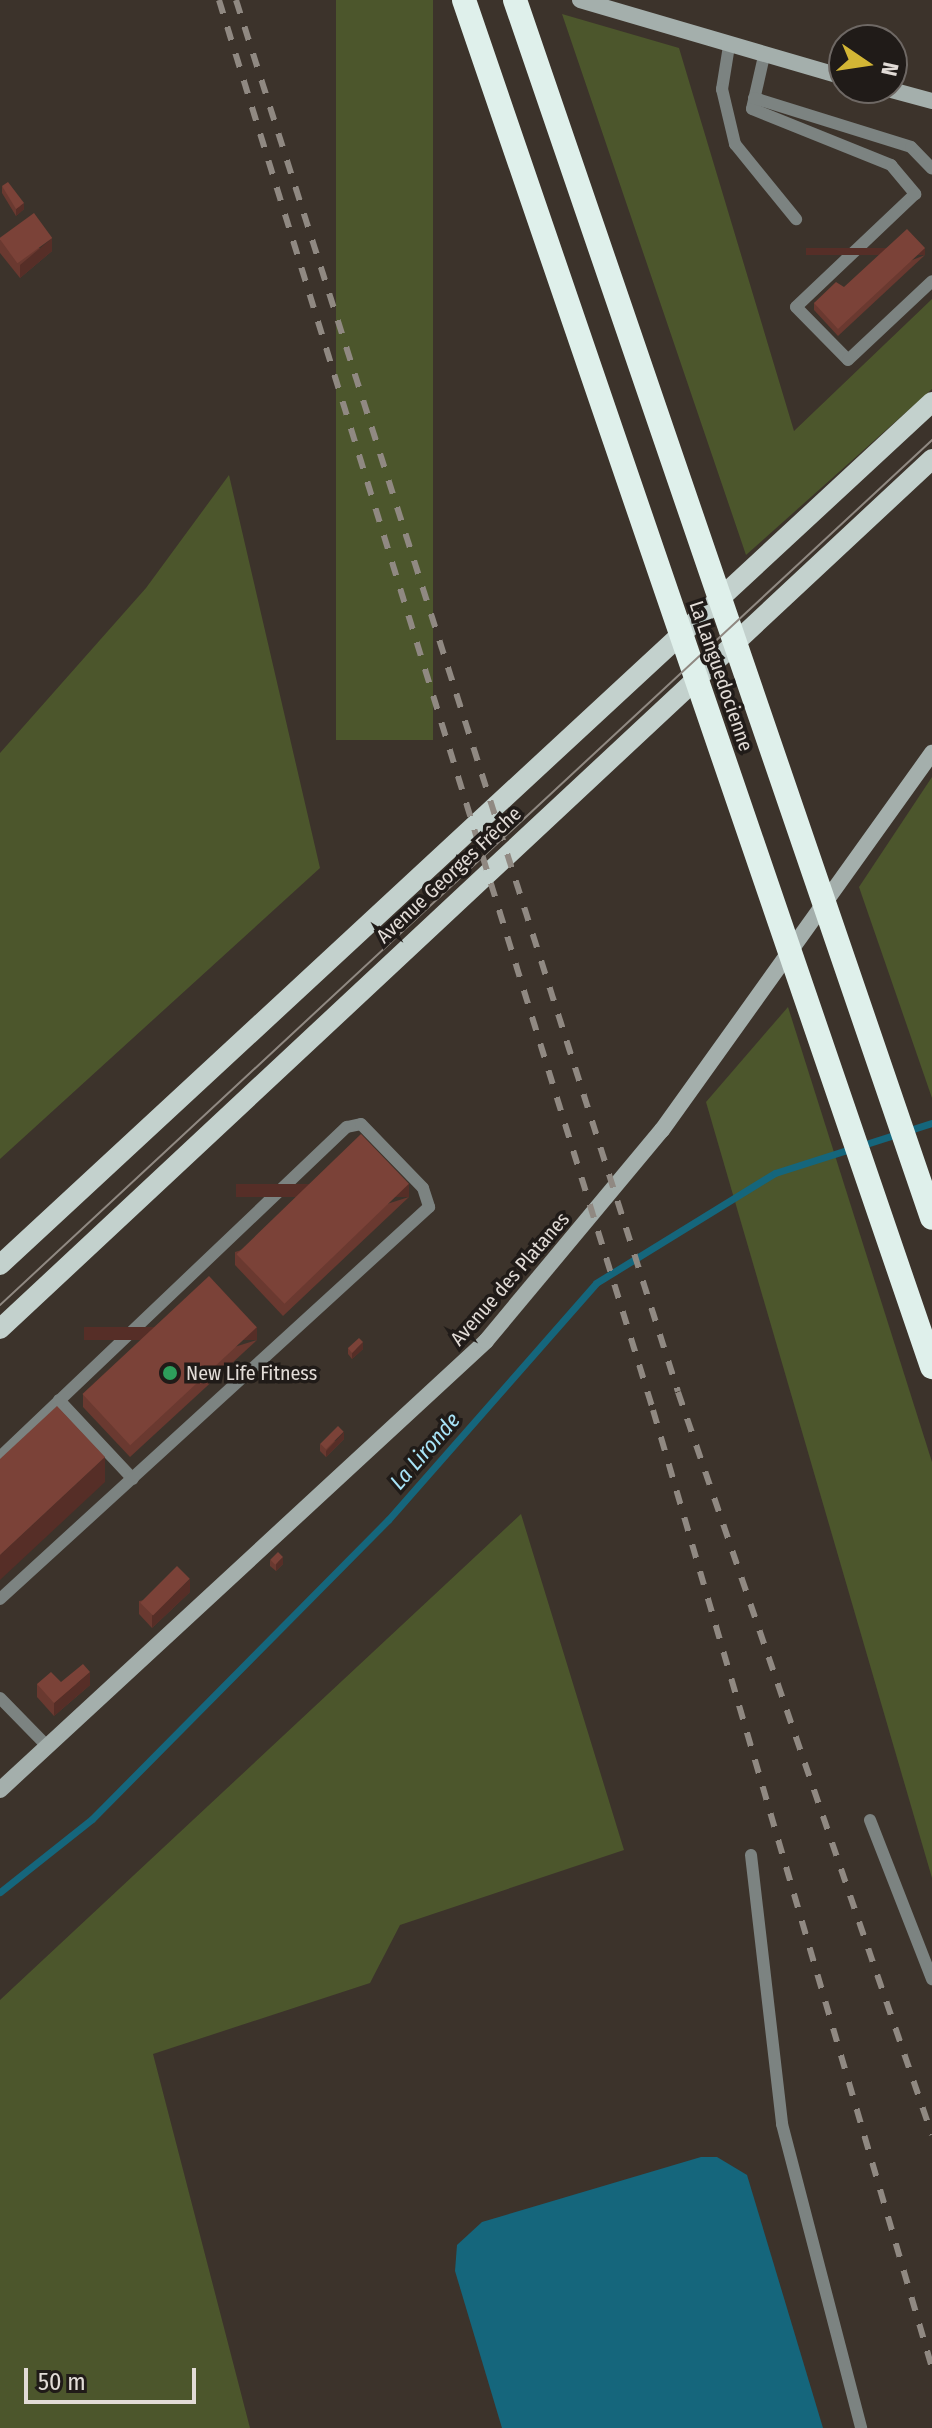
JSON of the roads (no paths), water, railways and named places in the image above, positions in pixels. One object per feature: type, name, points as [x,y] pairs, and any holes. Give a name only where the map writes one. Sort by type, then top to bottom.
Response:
[{"type":"highway","name":"La Languedocienne","points":[[464,0],[932,1367]]},
{"type":"highway","name":"La Languedocienne","points":[[515,0],[932,1218]]},
{"type":"main road","name":"Avenue Georges Frêche","points":[[0,1265],[932,402]]},
{"type":"main road","name":"Avenue Georges Frêche","points":[[0,1329],[932,459]]},
{"type":"street","points":[[580,0],[828,73]]},
{"type":"street","points":[[908,94],[932,101]]},
{"type":"street","name":"Avenue des Platanes","points":[[0,1790],[486,1341],[662,1130],[932,753]]},
{"type":"lane","points":[[729,46],[722,89],[735,144],[796,219]]},
{"type":"lane","points":[[764,56],[752,109],[891,165],[915,194],[796,307],[848,360],[932,281]]},
{"type":"lane","points":[[754,98],[911,147],[932,169]]},
{"type":"lane","points":[[0,1457],[347,1127],[361,1124],[423,1188],[429,1207],[0,1599]]},
{"type":"lane","points":[[59,1400],[133,1479]]},
{"type":"lane","points":[[0,1698],[47,1746]]},
{"type":"lane","points":[[870,1820],[932,1979]]},
{"type":"lane","points":[[751,1855],[782,2124],[861,2428]]},
{"type":"water","points":[[701,2157],[717,2157],[747,2175],[823,2428],[502,2428],[455,2271],[457,2245],[482,2222]]},
{"type":"waterway","name":"La Lironde","points":[[0,1892],[92,1819],[388,1520],[596,1283],[775,1173],[932,1123]]},
{"type":"tram line","points":[[0,1305],[932,440]]},
{"type":"railway","points":[[219,0],[653,1410],[932,2368]]},
{"type":"railway","points":[[236,0],[678,1392],[932,2135]]},
{"type":"place","name":"New Life Fitness","points":[[170,1373]]}]
